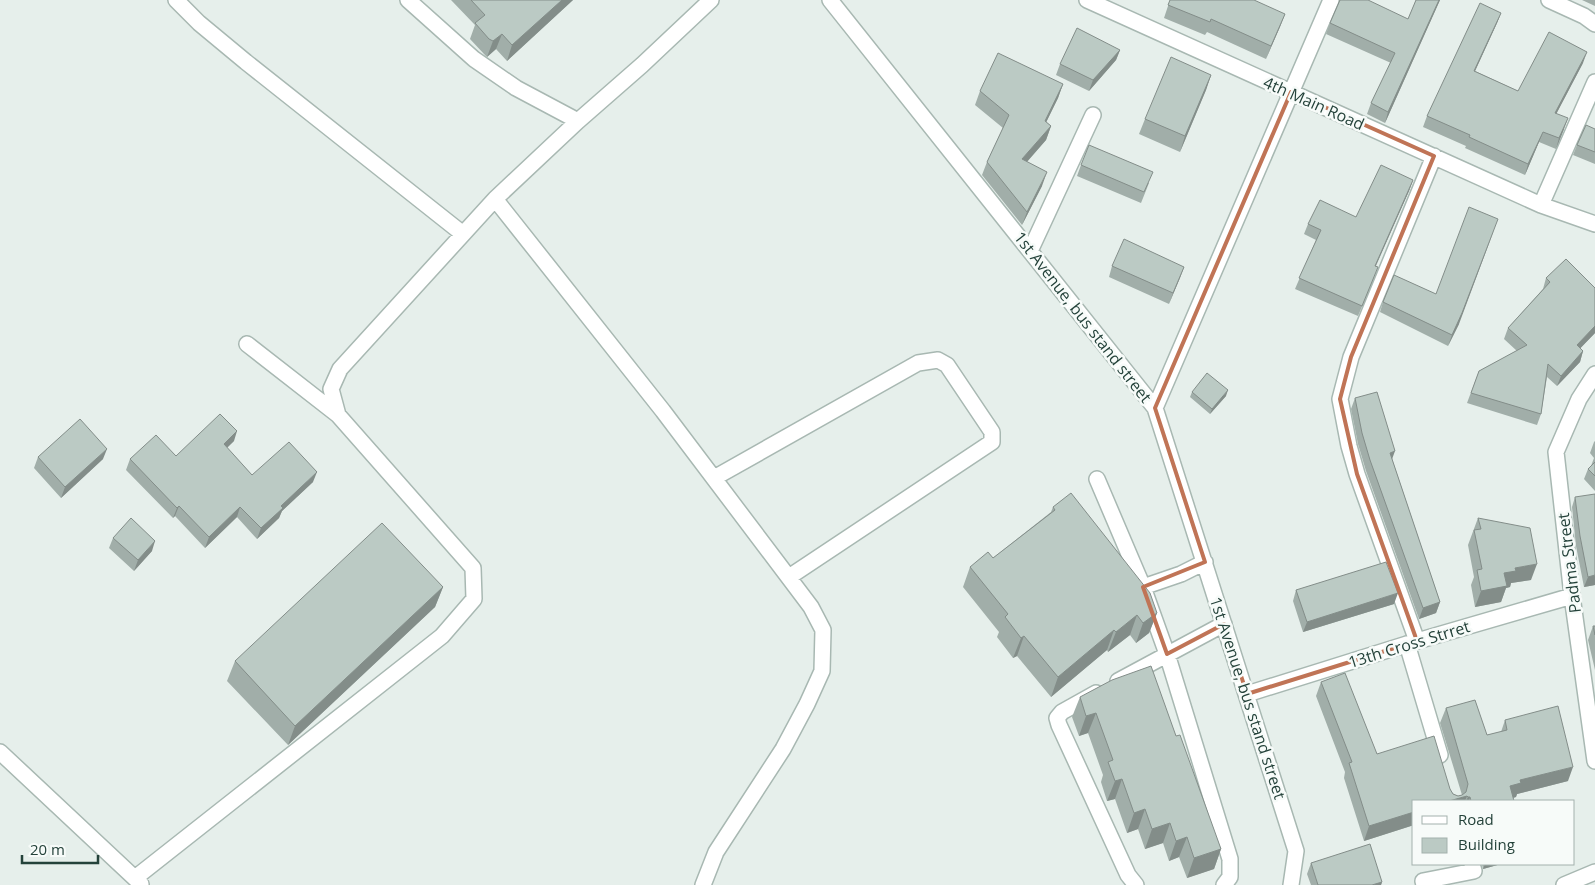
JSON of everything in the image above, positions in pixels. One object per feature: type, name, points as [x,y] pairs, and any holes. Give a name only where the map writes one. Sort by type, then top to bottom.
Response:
[{"type":"street","points":[[176,0],[199,23],[246,62],[462,234]]},
{"type":"street","points":[[408,0],[474,58],[516,88],[578,121]]},
{"type":"street","points":[[338,415],[331,390],[340,369],[495,199],[711,0]]},
{"type":"street","name":"1st Avenue, bus stand street","points":[[830,0],[1155,408],[1296,851],[1292,885]]},
{"type":"street","name":"4th Main Road","points":[[1087,0],[1541,205]]},
{"type":"street","points":[[1155,408],[1331,0]]},
{"type":"street","points":[[1549,0],[1584,16],[1595,24]]},
{"type":"street","points":[[1595,82],[1541,205],[1595,224]]},
{"type":"street","points":[[1030,251],[1093,115]]},
{"type":"street","points":[[1434,156],[1351,357],[1340,399],[1349,446],[1412,643],[1445,773]]},
{"type":"street","points":[[495,199],[714,478],[811,607],[823,630],[822,672],[807,704],[783,749],[716,852],[703,885]]},
{"type":"street","points":[[0,752],[138,881],[442,636],[474,599],[474,568],[338,415],[247,344]]},
{"type":"street","points":[[714,478],[918,363],[938,360],[947,364],[992,432],[992,442],[788,577]]},
{"type":"street","name":"Padma Street","points":[[1594,380],[1578,399],[1556,452],[1572,596],[1595,761]]},
{"type":"street","points":[[1097,479],[1143,587],[1167,654],[1230,860],[1230,877],[1224,885]]},
{"type":"street","points":[[1143,587],[1181,574],[1205,562]]},
{"type":"street","name":"13th Cross Strret","points":[[1246,694],[1572,596]]},
{"type":"street","points":[[1136,885],[1128,875],[1057,718],[1062,712],[1224,624]]},
{"type":"street","points":[[1424,885],[1423,881],[1474,870],[1472,865]]},
{"type":"street","points":[[1564,885],[1595,872]]},
{"type":"highlighted area","points":[[1291,92],[1434,156],[1351,357],[1340,399],[1357,474],[1417,641],[1247,694],[1224,624],[1167,654],[1143,587],[1205,562],[1155,408]]},
{"type":"building","points":[[471,0],[562,0],[512,45],[502,34],[493,41],[489,39],[475,23],[485,15]]},
{"type":"building","points":[[1170,0],[1254,0],[1285,14],[1271,46],[1211,19],[1210,22],[1168,5]]},
{"type":"building","points":[[1340,0],[1368,0],[1408,19],[1416,0],[1439,0],[1388,112],[1371,103],[1395,53],[1330,23]]},
{"type":"building","points":[[1480,3],[1501,13],[1474,71],[1518,91],[1549,32],[1587,52],[1555,113],[1568,118],[1559,138],[1543,132],[1528,164],[1427,116]]},
{"type":"building","points":[[1077,28],[1120,50],[1093,80],[1060,64]]},
{"type":"building","points":[[998,53],[1063,84],[1045,121],[1051,126],[1022,159],[1047,172],[1027,212],[987,162],[1009,115],[980,91]]},
{"type":"building","points":[[1171,57],[1211,75],[1185,136],[1145,119]]},
{"type":"building","points":[[1586,125],[1595,129],[1595,152],[1577,145]]},
{"type":"building","points":[[1089,145],[1153,172],[1144,192],[1081,165]]},
{"type":"building","points":[[1381,165],[1413,180],[1375,266],[1378,267],[1362,306],[1299,278],[1321,230],[1308,224],[1320,200],[1356,217]]},
{"type":"building","points":[[1469,207],[1498,219],[1452,335],[1383,302],[1394,275],[1436,294]]},
{"type":"building","points":[[1124,239],[1184,267],[1173,293],[1112,266]]},
{"type":"building","points":[[1566,259],[1595,288],[1595,326],[1577,345],[1583,351],[1561,376],[1548,364],[1541,414],[1471,393],[1479,371],[1527,345],[1508,328],[1550,282],[1546,278]]},
{"type":"building","points":[[1207,373],[1228,390],[1212,409],[1192,392]]},
{"type":"building","points":[[1377,392],[1395,451],[1390,453],[1440,602],[1423,608],[1362,433],[1355,398]]},
{"type":"building","points":[[220,414],[237,431],[224,444],[252,475],[289,442],[317,472],[261,528],[240,507],[209,537],[179,506],[177,508],[130,459],[156,435],[176,456]]},
{"type":"building","points":[[80,419],[107,449],[65,487],[38,457]]},
{"type":"building","points":[[1595,462],[1595,476],[1588,469]]},
{"type":"building","points":[[1071,493],[1150,593],[1157,613],[1143,623],[1137,615],[1116,632],[1114,630],[1058,677],[1024,636],[1021,638],[1005,617],[1008,614],[970,567],[988,552],[993,558],[1055,510],[1053,507]]},
{"type":"building","points":[[1595,494],[1595,575],[1588,577],[1575,497]]},
{"type":"building","points":[[131,518],[155,541],[138,560],[113,538]]},
{"type":"building","points":[[1478,518],[1530,528],[1537,564],[1515,568],[1516,571],[1504,573],[1507,586],[1481,591],[1477,570],[1482,569],[1474,530],[1481,529]]},
{"type":"building","points":[[382,523],[443,587],[295,726],[235,661]]},
{"type":"building","points":[[1386,562],[1398,593],[1307,622],[1296,590]]},
{"type":"building","points":[[1151,666],[1176,736],[1180,735],[1221,849],[1194,858],[1187,837],[1176,841],[1170,823],[1152,829],[1145,809],[1134,813],[1122,779],[1115,781],[1108,762],[1113,760],[1096,713],[1086,716],[1080,697],[1112,680]]},
{"type":"building","points":[[1345,673],[1377,754],[1434,736],[1450,789],[1453,794],[1458,796],[1466,792],[1468,784],[1446,708],[1475,700],[1487,735],[1507,730],[1505,720],[1558,706],[1573,767],[1520,780],[1521,783],[1510,786],[1514,800],[1471,800],[1470,797],[1467,796],[1453,800],[1412,800],[1412,813],[1369,826],[1349,763],[1352,762],[1321,682]]},
{"type":"building","points":[[1370,844],[1382,882],[1372,885],[1318,885],[1311,863]]}]
